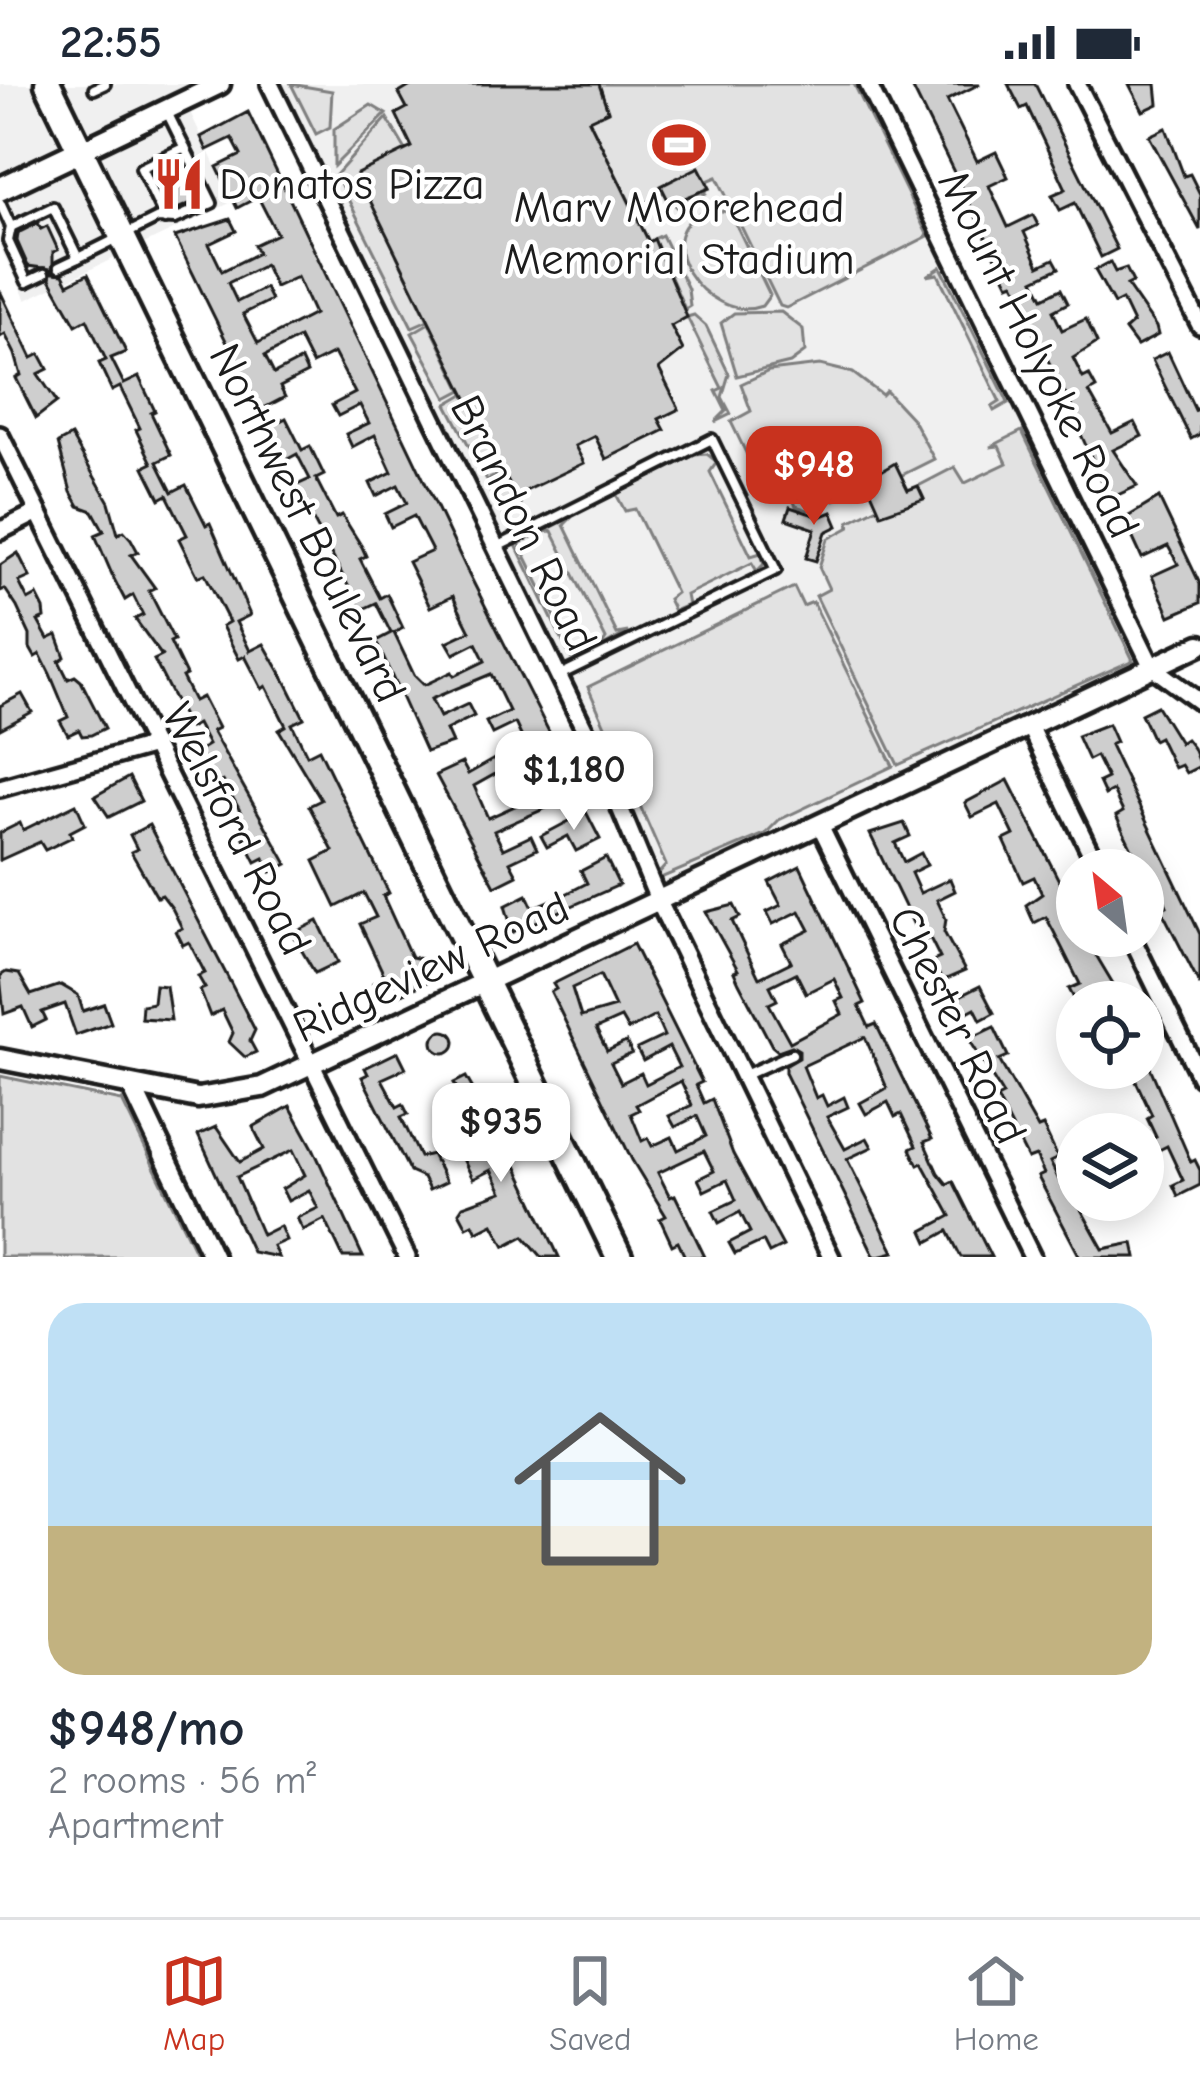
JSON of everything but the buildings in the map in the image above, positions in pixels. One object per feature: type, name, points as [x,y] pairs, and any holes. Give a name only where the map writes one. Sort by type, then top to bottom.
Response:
[{"type":"main road","name":"Northwest Boulevard","points":[[48,84],[619,1257]]},
{"type":"main road","points":[[0,189],[80,151]]},
{"type":"street","points":[[80,151],[220,84]]},
{"type":"street","name":"Brandon Road","points":[[270,84],[559,676],[659,902],[831,1257]]},
{"type":"street","name":"Mount Holyoke Road","points":[[868,84],[1153,667],[1200,702]]},
{"type":"street","points":[[1077,84],[1200,325]]},
{"type":"street","name":"Welsford Road","points":[[0,435],[407,1257]]},
{"type":"street","points":[[0,531],[38,512]]},
{"type":"street","name":"Ridgeview Road","points":[[0,1059],[132,1088],[198,1098],[229,1096],[314,1064],[1200,645]]},
{"type":"street","points":[[1029,726],[1089,849]]},
{"type":"street","points":[[0,788],[154,746]]},
{"type":"street","name":"Chester Road","points":[[820,825],[1032,1257]]},
{"type":"street","points":[[1141,957],[1200,1077]]},
{"type":"street","points":[[132,1088],[214,1257]]},
{"type":"lane","points":[[94,89],[105,84]]},
{"type":"lane","points":[[59,267],[212,203],[166,110]]},
{"type":"lane","points":[[170,219],[141,168],[184,147]]},
{"type":"lane","points":[[0,203],[11,226],[8,242],[27,282],[44,274]]},
{"type":"lane","points":[[11,226],[53,207],[78,258]]},
{"type":"lane","points":[[496,548],[712,440],[722,459],[776,571],[559,676]]},
{"type":"lane","points":[[743,1075],[792,1054]]},
{"type":"shaded area","points":[[0,84],[220,84],[185,101],[232,202],[26,300],[0,247]]},
{"type":"shaded area","points":[[270,84],[868,84],[1152,667],[659,901]],"holes":[[[695,455],[717,461],[710,471],[751,557],[759,553],[763,566],[757,570],[752,562],[685,595],[689,602],[669,598],[676,594],[634,508],[627,511]]]},
{"type":"shaded area","points":[[291,84],[332,91],[330,127],[316,134]]},
{"type":"shaded area","points":[[553,84],[854,84],[928,236],[786,308],[780,306],[717,177],[707,181],[706,193],[677,207],[663,192],[636,209],[639,221],[586,114]]},
{"type":"shaded area","points":[[371,105],[386,114],[334,166],[334,129]]},
{"type":"shaded area","points":[[387,118],[406,150],[397,256],[428,320],[412,327],[336,175]]},
{"type":"shaded area","points":[[712,210],[730,212],[770,295],[762,306],[741,308],[720,302],[688,272],[681,235],[691,220]]},
{"type":"shaded area","points":[[662,235],[688,289],[690,306],[685,309],[654,239]]},
{"type":"shaded area","points":[[941,267],[1008,403],[994,411],[992,407],[1000,402],[938,274],[927,276]]},
{"type":"shaded area","points":[[781,312],[803,329],[805,352],[790,363],[737,376],[721,323],[734,313]]},
{"type":"shaded area","points":[[694,315],[706,326],[729,374],[722,397],[731,414],[715,422],[726,411],[716,391],[722,388],[687,317]]},
{"type":"shaded area","points":[[429,323],[462,390],[447,398],[412,333]]},
{"type":"shaded area","points":[[820,365],[853,373],[882,395],[886,391],[913,420],[934,459],[870,491],[868,487],[808,510],[796,506],[786,485],[766,494],[731,422],[751,411],[741,384],[769,371]]},
{"type":"shaded area","points":[[464,394],[474,415],[480,413],[503,472],[487,480],[447,404]]},
{"type":"shaded area","points":[[1022,431],[1133,660],[898,765],[816,596],[829,589],[819,567],[828,539],[850,527],[849,522],[955,467],[965,483],[1007,463],[999,446],[990,447]]},
{"type":"shaded area","points":[[707,454],[717,462],[710,472],[751,556],[761,553],[764,564],[757,571],[752,563],[686,595],[688,605],[674,611],[668,599],[676,593],[635,509],[625,511],[616,494],[695,455]]},
{"type":"shaded area","points":[[505,476],[521,504],[503,514],[487,486]]},
{"type":"shaded area","points":[[572,517],[564,525],[617,634],[628,632],[600,648],[606,639],[552,531],[542,532]]},
{"type":"shaded area","points":[[519,543],[574,655],[584,656],[571,658]]},
{"type":"shaded area","points":[[794,587],[803,606],[813,602],[893,766],[779,820],[765,834],[661,878],[658,874],[666,865],[588,687]]},
{"type":"shaded area","points":[[0,1076],[122,1101],[198,1257],[0,1257]]},
{"type":"place","name":"Marv Moorehead Memorial Stadium","points":[[679,145]]},
{"type":"place","name":"Donatos Pizza","points":[[179,184]]}]
